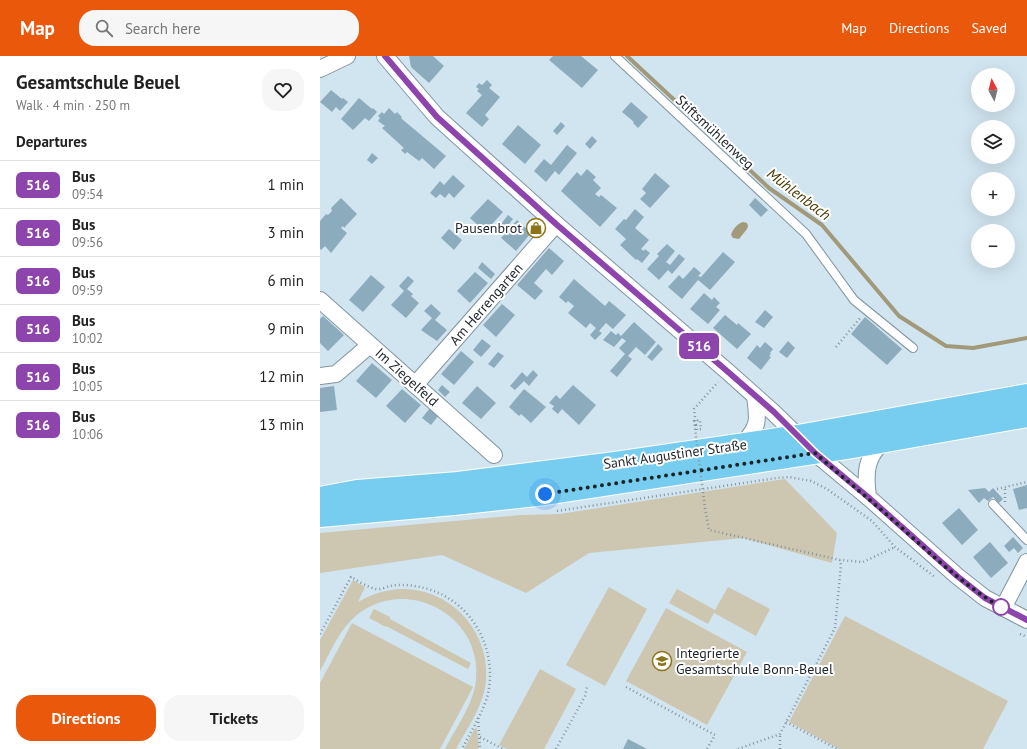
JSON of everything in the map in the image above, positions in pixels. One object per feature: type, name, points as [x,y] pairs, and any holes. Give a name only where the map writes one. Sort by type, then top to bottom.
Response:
[{"type":"main road","name":"Sankt Augustiner Straße","points":[[320,498],[357,491],[458,483],[505,477],[798,436],[1027,395]]},
{"type":"main road","name":"Sankt Augustiner Straße","points":[[320,516],[545,494],[815,453],[1027,416]]},
{"type":"street","points":[[320,69],[347,56]]},
{"type":"street","points":[[384,56],[437,117],[556,224],[727,371],[815,453],[868,497],[957,576],[985,598],[1027,620]]},
{"type":"street","name":"Am Herrengarten","points":[[415,384],[556,224]]},
{"type":"street","name":"Im Ziegelfeld","points":[[320,300],[494,455]]},
{"type":"street","points":[[320,376],[336,374],[370,345]]},
{"type":"street","points":[[743,444],[756,426],[758,419],[755,396]]},
{"type":"street","points":[[868,497],[866,476],[867,467],[876,448],[884,441]]},
{"type":"street","points":[[1003,608],[1027,562]]},
{"type":"lane","name":"Stiftsmühlenweg","points":[[615,56],[806,234],[854,300],[913,348]]},
{"type":"lane","points":[[993,504],[1027,540]]},
{"type":"path","points":[[836,347],[867,310]]},
{"type":"path","points":[[727,371],[694,409],[696,425],[697,430],[701,429],[700,420],[694,421],[709,530],[840,560],[863,562],[895,547]]},
{"type":"path","points":[[997,489],[1027,482]]},
{"type":"path","points":[[827,489],[832,484]]},
{"type":"path","points":[[780,749],[780,734],[835,628],[841,565],[840,560]]},
{"type":"path","points":[[320,634],[350,577],[377,589],[401,585],[415,586],[436,591],[458,605],[473,620],[484,639],[488,652],[489,682],[486,698],[478,718],[462,749]]},
{"type":"path","points":[[556,749],[585,696],[587,687]]},
{"type":"path","points":[[626,687],[715,735],[706,749]]},
{"type":"path","points":[[478,718],[480,749]]},
{"type":"path","points":[[786,722],[837,749]]},
{"type":"path","points":[[738,749],[780,734]]},
{"type":"path","points":[[480,737],[503,749]]},
{"type":"shaded area","points":[[743,222],[747,223],[747,229],[739,239],[733,238],[731,235],[733,231],[737,225]]},
{"type":"shaded area","points":[[785,479],[837,533],[832,563],[743,538],[589,553],[526,593],[442,555],[320,573],[320,533],[522,515],[560,514]]},
{"type":"shaded area","points":[[353,580],[365,587],[358,602],[374,594],[386,591],[404,589],[421,591],[438,597],[452,606],[464,617],[474,630],[482,646],[486,662],[485,689],[475,716],[456,749],[445,749],[464,715],[475,689],[475,657],[468,638],[455,621],[439,609],[420,601],[399,599],[378,603],[358,614],[346,626],[336,640],[320,671],[320,640]]},
{"type":"shaded area","points":[[609,587],[647,609],[605,686],[566,665]]},
{"type":"shaded area","points":[[728,587],[770,609],[756,636],[714,613],[708,624],[669,603],[677,589],[715,610]]},
{"type":"shaded area","points":[[666,608],[747,652],[707,725],[626,681]]},
{"type":"shaded area","points":[[374,609],[471,663],[468,669],[369,618]]},
{"type":"shaded area","points":[[845,616],[1008,701],[983,749],[839,749],[789,722]]},
{"type":"shaded area","points":[[352,623],[473,687],[440,749],[320,749],[320,683]]},
{"type":"shaded area","points":[[540,669],[576,689],[544,749],[507,749],[499,745]]},
{"type":"shaded area","points":[[475,728],[477,729],[479,749],[464,749]]},
{"type":"building","points":[[409,56],[433,56],[444,66],[429,83],[411,67]]},
{"type":"building","points":[[553,56],[581,56],[598,70],[582,88],[549,60]]},
{"type":"building","points":[[487,80],[492,85],[489,88],[500,97],[485,115],[489,119],[482,127],[466,113],[482,95],[477,91],[479,89],[476,87],[479,83],[482,85]]},
{"type":"building","points":[[331,90],[348,102],[340,111],[336,107],[332,112],[320,102]]},
{"type":"building","points":[[359,98],[377,112],[369,121],[365,118],[353,130],[341,119]]},
{"type":"building","points":[[631,102],[648,117],[638,128],[633,123],[634,122],[622,112]]},
{"type":"building","points":[[389,108],[395,114],[397,112],[402,119],[446,156],[434,169],[422,158],[419,161],[407,152],[405,154],[401,150],[404,148],[382,128],[385,126],[378,121],[380,118],[378,116],[382,112],[384,114]]},
{"type":"building","points":[[561,122],[565,126],[557,135],[553,131]]},
{"type":"building","points":[[518,125],[541,145],[525,164],[502,144]]},
{"type":"building","points":[[592,136],[597,141],[590,149],[585,144]]},
{"type":"building","points":[[567,145],[577,153],[559,175],[555,171],[546,182],[534,171],[544,159],[551,165]]},
{"type":"building","points":[[372,153],[378,158],[372,164],[367,160]]},
{"type":"building","points":[[587,169],[596,177],[593,180],[601,188],[595,194],[599,197],[601,195],[617,208],[600,227],[561,191],[577,172],[581,176]]},
{"type":"building","points":[[655,173],[670,186],[650,208],[640,199],[646,193],[642,189]]},
{"type":"building","points":[[453,175],[465,186],[454,198],[449,193],[445,198],[440,194],[436,198],[430,193],[440,181],[444,185]]},
{"type":"building","points":[[341,198],[357,214],[344,228],[343,226],[341,228],[347,233],[331,253],[325,246],[321,250],[320,249],[320,221],[326,214],[328,215],[332,211],[331,208]]},
{"type":"building","points":[[755,198],[768,210],[761,217],[749,205]]},
{"type":"building","points":[[488,199],[503,212],[485,232],[470,218]]},
{"type":"building","points":[[635,209],[644,217],[635,228],[649,240],[641,249],[644,251],[645,249],[650,253],[642,263],[637,259],[636,260],[620,245],[626,239],[615,229],[624,219],[626,220]]},
{"type":"building","points":[[508,215],[513,219],[506,228],[501,224]]},
{"type":"building","points":[[517,220],[531,233],[516,251],[501,238]]},
{"type":"building","points":[[449,229],[462,240],[454,250],[441,238]]},
{"type":"building","points":[[667,244],[675,251],[666,262],[670,265],[679,254],[685,259],[672,274],[668,270],[659,280],[647,269],[659,256],[657,254]]},
{"type":"building","points":[[549,248],[564,261],[552,275],[546,269],[534,283],[543,291],[535,300],[517,285]]},
{"type":"building","points":[[723,252],[735,262],[710,290],[698,280],[682,299],[668,287],[679,275],[683,279],[694,267],[701,273],[698,276],[701,277]]},
{"type":"building","points":[[482,262],[495,274],[491,279],[478,268]]},
{"type":"building","points":[[475,272],[488,283],[470,303],[457,291]]},
{"type":"building","points":[[371,275],[385,287],[363,312],[349,300]]},
{"type":"building","points":[[408,276],[414,281],[407,289],[413,294],[411,296],[419,303],[406,318],[391,305],[404,291],[399,286]]},
{"type":"building","points":[[574,279],[605,306],[609,301],[626,315],[613,329],[606,323],[599,331],[602,333],[595,340],[590,335],[596,328],[590,323],[586,328],[568,313],[574,306],[568,301],[566,303],[559,297]]},
{"type":"building","points":[[704,293],[712,300],[714,297],[720,303],[716,307],[720,310],[708,324],[690,309]]},
{"type":"building","points":[[431,304],[441,313],[435,320],[447,330],[437,341],[421,330],[432,318],[424,311]]},
{"type":"building","points":[[502,304],[515,315],[496,337],[483,325]]},
{"type":"building","points":[[765,310],[773,317],[764,328],[755,322]]},
{"type":"building","points":[[725,315],[737,325],[738,323],[751,334],[737,349],[713,328]]},
{"type":"building","points":[[323,316],[344,335],[328,351],[320,343],[320,319]]},
{"type":"building","points":[[865,317],[902,349],[887,365],[851,334]]},
{"type":"building","points":[[634,322],[656,342],[645,355],[636,347],[628,356],[632,359],[617,377],[610,371],[625,354],[619,348],[626,341],[622,338],[614,347],[603,340],[611,331],[616,335],[618,333],[621,336]]},
{"type":"building","points":[[482,339],[491,346],[481,357],[473,350]]},
{"type":"building","points":[[788,341],[795,348],[787,358],[779,352]]},
{"type":"building","points":[[765,342],[773,349],[769,356],[771,357],[761,370],[747,358],[757,345],[760,348]]},
{"type":"building","points":[[658,344],[663,349],[652,361],[647,357]]},
{"type":"building","points":[[461,351],[474,362],[454,385],[441,374]]},
{"type":"building","points":[[498,352],[504,356],[494,368],[488,364]]},
{"type":"building","points":[[372,363],[392,380],[376,398],[356,381]]},
{"type":"building","points":[[533,370],[538,375],[529,386],[524,381],[515,390],[510,386],[522,372],[527,377]]},
{"type":"building","points":[[442,385],[450,392],[445,397],[438,390]]},
{"type":"building","points":[[573,385],[596,405],[579,425],[562,409],[558,414],[552,409],[554,406],[549,403],[556,395],[560,399]]},
{"type":"building","points":[[334,386],[337,410],[320,412],[320,388]]},
{"type":"building","points":[[477,386],[496,403],[481,419],[462,403]]},
{"type":"building","points":[[402,389],[421,405],[405,423],[386,406]]},
{"type":"building","points":[[524,389],[546,407],[531,423],[521,414],[519,416],[509,407]]},
{"type":"building","points":[[430,408],[439,415],[431,425],[422,418]]},
{"type":"building","points":[[1027,485],[1027,508],[1019,510],[1013,489]]},
{"type":"building","points":[[985,488],[989,492],[993,488],[1003,499],[999,503],[993,497],[988,501],[984,498],[979,503],[968,490]]},
{"type":"building","points":[[959,508],[978,530],[962,545],[942,523]]},
{"type":"building","points":[[1013,537],[1023,548],[1018,553],[1014,548],[1009,552],[1004,546]]},
{"type":"building","points":[[990,542],[1008,563],[991,578],[973,557]]},
{"type":"building","points":[[628,739],[647,749],[623,749]]},
{"type":"waterway","name":"Mühlenbach","points":[[627,56],[769,188],[822,225],[899,316],[946,346],[973,348],[1027,338]]},
{"type":"bus line","name":"516","points":[[385,56],[437,117],[556,224],[774,412],[780,420],[829,466],[868,497],[930,553],[985,598],[1027,620]]},
{"type":"place","name":"Pausenbrot","points":[[536,228]]},
{"type":"place","name":"Integrierte Gesamtschule Bonn-Beuel","points":[[662,661]]},
{"type":"route","points":[[545,494],[815,453],[868,497],[957,576],[985,598],[1001,607]]}]
